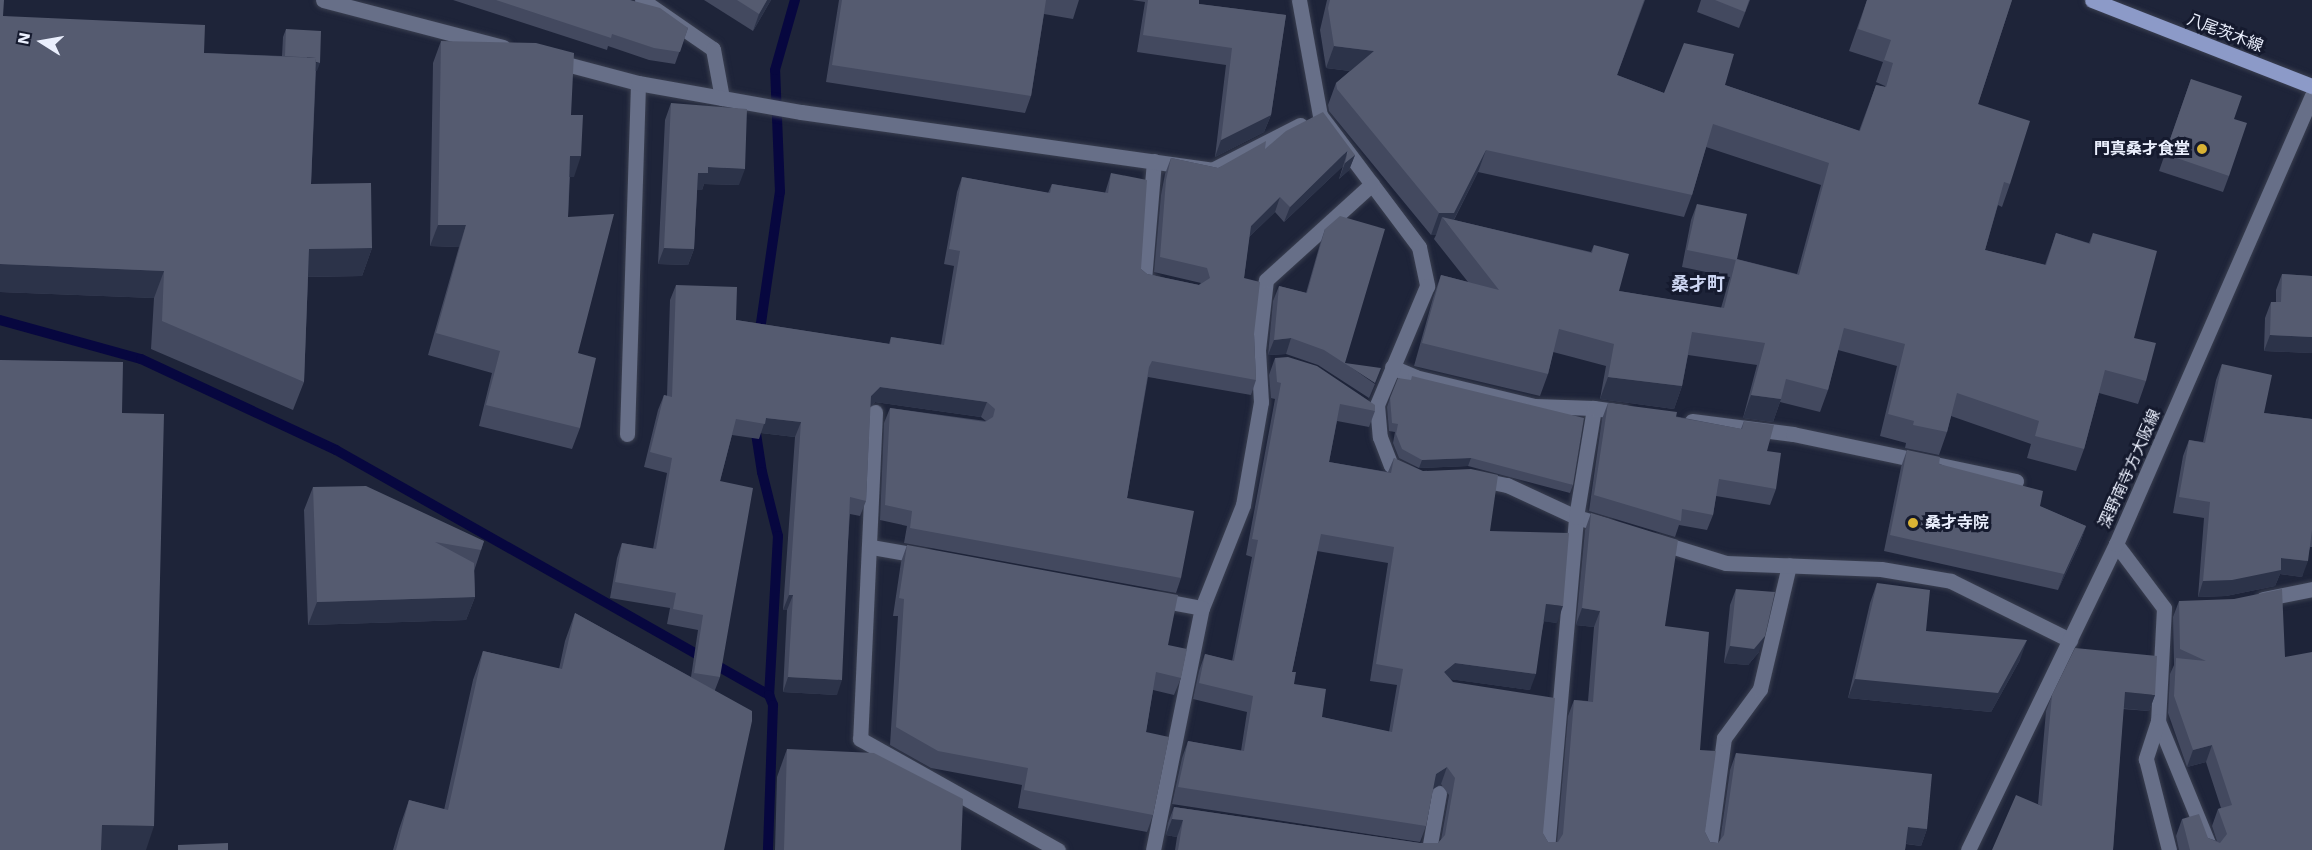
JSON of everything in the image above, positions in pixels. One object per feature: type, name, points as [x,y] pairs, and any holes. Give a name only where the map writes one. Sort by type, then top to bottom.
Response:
[{"type":"main road","name":"八尾茨木線","points":[[2092,0],[2312,86]]},
{"type":"street","points":[[323,0],[514,50]]},
{"type":"street","points":[[642,0],[713,49],[722,98]]},
{"type":"street","points":[[1299,0],[1320,115],[1419,248],[1427,286],[1377,405],[1380,437],[1391,465],[1417,478],[1427,477]]},
{"type":"street","points":[[537,56],[638,83],[789,110],[1212,170],[1320,115]]},
{"type":"street","points":[[627,434],[638,83]]},
{"type":"street","name":"深野南寺方大阪線","points":[[1968,850],[2116,544],[2312,96]]},
{"type":"street","points":[[1154,162],[1144,280],[1175,287]]},
{"type":"street","points":[[1153,850],[1166,813],[1202,608],[1243,505],[1261,402],[1259,366],[1266,280],[1372,184]]},
{"type":"street","points":[[1259,366],[1275,364]]},
{"type":"street","points":[[1392,367],[1415,377],[1535,406],[1594,408],[1641,414]]},
{"type":"street","points":[[1360,404],[1378,416]]},
{"type":"street","points":[[1547,850],[1554,703],[1576,517],[1594,408]]},
{"type":"street","points":[[881,413],[860,739],[1059,850]]},
{"type":"street","points":[[1676,419],[1793,434],[2016,481]]},
{"type":"street","points":[[1466,476],[1507,485],[1576,517],[1618,530]]},
{"type":"street","points":[[1640,537],[1726,563],[1881,569],[1951,581],[2070,640]]},
{"type":"street","points":[[2116,544],[2164,608],[2158,721],[2146,759],[2169,850]]},
{"type":"street","points":[[871,547],[939,559]]},
{"type":"street","points":[[1709,850],[1724,738],[1760,689],[1789,566]]},
{"type":"street","points":[[2248,602],[2312,589]]},
{"type":"street","points":[[1145,597],[1202,608]]},
{"type":"street","points":[[2164,608],[2185,607]]},
{"type":"street","points":[[2158,721],[2211,850]]},
{"type":"street","points":[[1429,850],[1439,793]]},
{"type":"building","points":[[0,0],[4,0],[3,16],[205,25],[204,53],[316,58],[311,184],[371,183],[372,248],[309,249],[304,382],[162,321],[164,271],[0,264]]},
{"type":"building","points":[[496,0],[630,0],[660,8],[688,28],[680,52],[654,48],[612,34],[611,38]]},
{"type":"building","points":[[737,0],[767,0],[759,14]]},
{"type":"building","points":[[842,0],[1046,0],[1031,96],[832,65]]},
{"type":"building","points":[[1148,0],[1199,0],[1199,4],[1286,15],[1271,115],[1221,140],[1232,48],[1143,35]]},
{"type":"building","points":[[1330,0],[1644,0],[1617,75],[1664,93],[1684,43],[1734,54],[1725,85],[1860,131],[1876,85],[1886,87],[1893,63],[1884,60],[1891,40],[1858,29],[1867,0],[2012,0],[1978,104],[2030,121],[2010,184],[2004,182],[1985,250],[2046,265],[2056,233],[2090,244],[2093,233],[2157,251],[2134,338],[2156,343],[2146,381],[2105,370],[2084,449],[2035,436],[2039,421],[1957,393],[1947,432],[1913,425],[1914,421],[1888,414],[1905,344],[1844,328],[1828,390],[1786,379],[1781,399],[1751,395],[1765,343],[1692,332],[1682,386],[1608,377],[1614,344],[1559,329],[1548,374],[1422,343],[1441,275],[1499,290],[1442,217],[1592,253],[1594,245],[1629,254],[1619,291],[1724,308],[1736,259],[1799,275],[1829,163],[1713,124],[1692,195],[1486,150],[1454,213],[1439,213],[1337,89],[1336,83],[1374,51],[1334,46],[1328,8]]},
{"type":"building","points":[[1715,0],[1749,0],[1745,12]]},
{"type":"building","points":[[286,29],[321,31],[320,63],[316,62],[316,58],[285,56]]},
{"type":"building","points":[[441,41],[536,43],[574,53],[571,115],[583,115],[581,156],[570,156],[568,217],[614,214],[578,353],[596,358],[580,428],[486,405],[500,351],[436,333],[466,225],[438,225]]},
{"type":"building","points":[[2191,79],[2242,96],[2234,119],[2247,123],[2229,176],[2165,154]]},
{"type":"building","points":[[671,103],[747,109],[745,169],[708,167],[708,173],[698,173],[694,249],[664,248]]},
{"type":"building","points":[[1323,112],[1355,155],[1345,163],[1348,150],[1290,207],[1280,197],[1251,226],[1244,278],[1260,282],[1254,334],[1256,380],[1152,361],[1149,367],[1127,498],[1194,511],[1181,578],[910,528],[912,511],[885,505],[890,408],[985,422],[993,417],[995,409],[987,402],[880,387],[871,396],[866,501],[850,497],[842,680],[788,677],[793,595],[789,595],[801,422],[766,418],[765,424],[736,419],[720,481],[753,488],[720,677],[694,673],[703,615],[673,609],[676,593],[615,582],[622,543],[656,549],[672,458],[650,452],[664,395],[672,397],[676,285],[737,287],[736,320],[890,344],[891,337],[944,345],[960,251],[949,249],[962,177],[1050,193],[1052,184],[1108,193],[1111,173],[1147,180],[1141,269],[1147,274],[1199,285],[1210,278],[1207,268],[1160,257],[1166,180],[1171,158],[1218,168],[1266,141],[1265,149],[1286,131]]},
{"type":"building","points":[[1697,204],[1747,214],[1736,260],[1687,250]]},
{"type":"building","points":[[1340,216],[1385,229],[1345,363],[1381,368],[1375,383],[1324,350],[1291,338],[1274,340],[1279,286],[1307,293],[1325,229]]},
{"type":"building","points":[[2282,274],[2312,276],[2312,337],[2270,335],[2271,302],[2281,302]]},
{"type":"building","points":[[1288,357],[1317,366],[1375,405],[1375,411],[1340,404],[1329,462],[1391,473],[1394,458],[1423,471],[1471,469],[1498,475],[1490,531],[1569,533],[1563,606],[1546,604],[1536,674],[1455,663],[1444,672],[1453,682],[1555,698],[1543,833],[1548,842],[1558,842],[1563,834],[1574,700],[1593,702],[1600,611],[1582,608],[1591,513],[1678,540],[1665,626],[1709,632],[1700,750],[1716,751],[1705,832],[1710,842],[1718,843],[1724,835],[1736,753],[1932,774],[1927,829],[1908,827],[1905,850],[1178,850],[1183,820],[1172,819],[1174,807],[1420,843],[1438,843],[1445,835],[1455,778],[1447,767],[1436,774],[1426,826],[1178,787],[1188,741],[1244,751],[1253,696],[1199,683],[1205,654],[1234,661],[1258,540],[1252,539],[1281,383],[1277,382],[1275,358]],"holes":[[[1321,534],[1394,547],[1376,664],[1403,669],[1392,732],[1322,717],[1326,689],[1294,684],[1296,672],[1292,672]]]},
{"type":"building","points":[[0,360],[123,362],[122,413],[164,414],[154,826],[102,825],[101,850],[0,850]]},
{"type":"building","points":[[2222,364],[2272,375],[2264,413],[2312,419],[2312,530],[2308,561],[2281,558],[2281,570],[2232,580],[2203,581],[2210,502],[2179,497],[2189,440],[2205,443]]},
{"type":"building","points":[[1412,376],[1584,418],[1573,485],[1471,458],[1422,460],[1402,449],[1396,434],[1398,424],[1392,423],[1390,398],[1398,378],[1411,380]]},
{"type":"building","points":[[1608,403],[1677,412],[1676,417],[1742,429],[1744,421],[1774,425],[1767,451],[1781,453],[1776,489],[1719,479],[1713,515],[1682,509],[1681,521],[1594,495]]},
{"type":"building","points":[[1907,450],[1940,457],[1939,464],[2043,491],[2040,506],[2086,526],[2064,574],[1890,535]]},
{"type":"building","points":[[366,486],[484,541],[481,550],[435,542],[474,563],[475,597],[317,602],[313,487]]},
{"type":"building","points":[[907,545],[1178,595],[1168,645],[1187,649],[1181,678],[1156,672],[1146,732],[1169,737],[1153,815],[1024,790],[1028,768],[938,751],[896,727],[904,599],[899,598]]},
{"type":"building","points":[[1877,583],[1930,590],[1926,631],[2027,640],[1998,693],[1855,679]]},
{"type":"building","points":[[1736,589],[1775,592],[1765,636],[1754,649],[1730,646]]},
{"type":"building","points":[[2282,589],[2285,657],[2312,652],[2312,850],[2190,850],[2182,819],[2199,814],[2208,838],[2220,843],[2227,834],[2218,809],[2232,805],[2212,745],[2193,750],[2174,696],[2176,658],[2206,661],[2180,649],[2179,601],[2234,599]]},
{"type":"building","points":[[575,613],[752,711],[752,721],[724,850],[396,850],[409,800],[448,810],[483,651],[562,669]]},
{"type":"building","points":[[2075,648],[2157,656],[2155,695],[2125,692],[2113,850],[1992,850],[2016,795],[2042,806],[2052,695]]},
{"type":"building","points":[[787,749],[874,753],[963,799],[961,850],[784,850]]},
{"type":"building","points":[[228,843],[228,850],[178,850],[178,845]]},
{"type":"waterway","points":[[759,337],[780,192],[775,70],[795,0]]},
{"type":"waterway","points":[[0,320],[141,359],[336,450],[769,695]]},
{"type":"waterway","points":[[755,427],[762,472],[778,536],[769,695],[773,705],[768,850]]},
{"type":"place","name":"門真桑才食堂","points":[[2202,149]]},
{"type":"place","name":"桑才寺院","points":[[1913,523]]},
{"type":"district","name":"桑才町","points":[[1698,284]]}]
